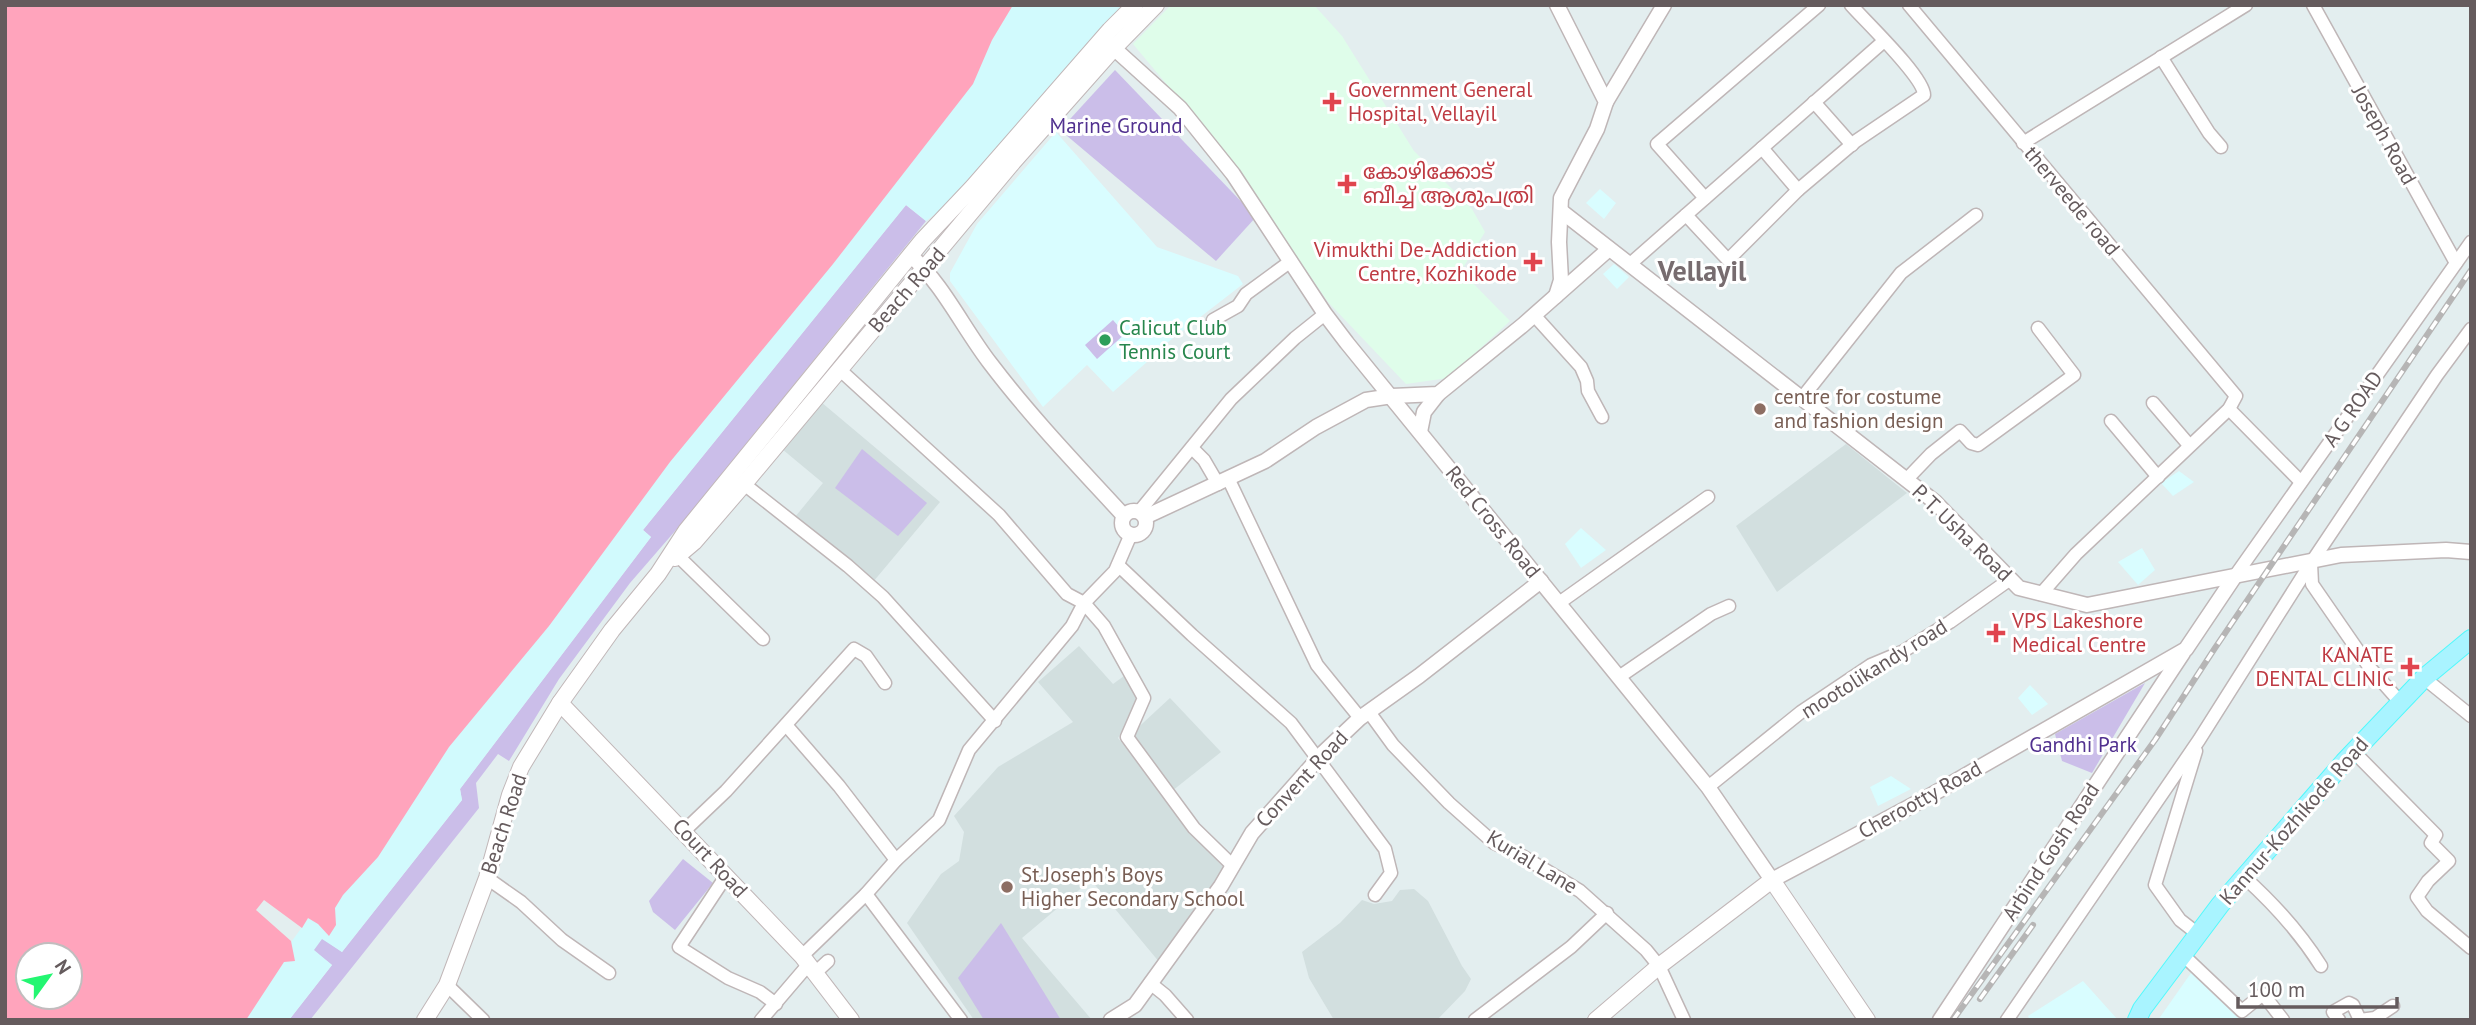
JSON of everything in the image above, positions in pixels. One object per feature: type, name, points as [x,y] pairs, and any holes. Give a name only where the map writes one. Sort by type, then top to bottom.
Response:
[{"type":"main road","name":"Beach Road","points":[[658,574],[694,541],[744,484],[1013,162],[1109,43],[1135,5]]},
{"type":"main road","name":"Beach Road","points":[[425,1020],[447,985],[488,878],[510,795],[521,767],[560,703],[612,630],[658,574],[686,531],[910,255],[1109,43],[1156,5]]},
{"type":"main road","name":"Kannur-Kozhikode Road","points":[[2137,1020],[2142,1009],[2198,934],[2244,877],[2354,752],[2424,678],[2471,639]]},
{"type":"main road","name":"Court Road","points":[[560,703],[808,965],[851,1020]]},
{"type":"main road","name":"Red Cross Road","points":[[1772,880],[1867,1020]]},
{"type":"main road","name":"Cherootty Road","points":[[1596,1020],[1659,966],[1772,880]]},
{"type":"street","points":[[1557,5],[1606,102]]},
{"type":"street","points":[[1556,296],[1561,280],[1561,198],[1597,129],[1606,102],[1664,5]]},
{"type":"street","points":[[1705,198],[1657,144],[1819,5]]},
{"type":"street","points":[[1686,215],[1728,260],[1798,190],[1852,145],[1924,95],[1924,90],[1909,68],[1850,5]]},
{"type":"street","name":"therveede road","points":[[1909,5],[2236,396],[2229,410]]},
{"type":"street","points":[[2023,143],[2246,5]]},
{"type":"street","name":"Joseph Road","points":[[2313,5],[2456,263]]},
{"type":"street","points":[[1629,265],[1884,41]]},
{"type":"street","name":"Red Cross Road","points":[[1109,43],[1187,117],[1233,174],[1325,314],[1708,787],[1772,880]]},
{"type":"street","points":[[2161,57],[2209,133],[2221,147]]},
{"type":"street","points":[[1814,102],[1852,145]]},
{"type":"street","points":[[1762,148],[1798,190]]},
{"type":"street","name":"P. T. Usha Road","points":[[1561,211],[1936,502],[2019,588],[2087,605],[2341,555],[2446,550],[2471,552]]},
{"type":"street","points":[[1802,398],[1900,272],[1976,215]]},
{"type":"street","name":"A G ROAD","points":[[2235,576],[2471,242]]},
{"type":"street","points":[[1420,432],[1424,412],[1438,394],[1609,249]]},
{"type":"street","points":[[910,255],[925,268],[990,363],[1014,390],[1031,415],[1124,516],[1124,529],[1131,534],[1144,530],[1142,515],[1231,398],[1325,314]]},
{"type":"street","points":[[1213,320],[1238,306],[1246,294],[1291,261]]},
{"type":"street","points":[[1534,315],[1581,367],[1588,391],[1602,417]]},
{"type":"street","points":[[1907,479],[1931,454],[1961,430],[1971,443],[1978,445],[2074,375],[2038,328]]},
{"type":"street","points":[[2007,1020],[2199,740],[2311,563],[2437,375],[2471,329]]},
{"type":"street","points":[[839,369],[999,515],[1067,594],[1084,603],[1104,626],[1144,698],[1127,737],[1194,828],[1232,865]]},
{"type":"street","points":[[1124,516],[1129,512],[1142,515],[1265,461],[1316,427],[1366,400],[1438,394]]},
{"type":"street","points":[[2153,403],[2189,445]]},
{"type":"street","points":[[2041,594],[2076,554],[2229,410],[2301,482]]},
{"type":"street","points":[[2111,421],[2158,477]]},
{"type":"street","name":"Kurial Lane","points":[[1192,448],[1223,481],[1317,665],[1493,844],[1522,856],[1580,891],[1646,950],[1659,966],[1684,1020]]},
{"type":"street","points":[[744,484],[883,597],[995,721]]},
{"type":"street","points":[[1559,603],[1708,496]]},
{"type":"street","points":[[761,1020],[896,860],[939,820],[969,750],[1072,626],[1084,603],[1118,565],[1131,534]]},
{"type":"street","points":[[678,556],[763,639]]},
{"type":"street","points":[[2311,563],[2312,584],[2370,668],[2401,703]]},
{"type":"street","points":[[1118,565],[1291,723],[1319,758],[1385,849],[1391,873],[1375,895]]},
{"type":"street","name":"Cherootty Road","points":[[1772,880],[1926,798],[2186,649],[2235,576]]},
{"type":"street","name":"mootolikandy road","points":[[1708,787],[1801,712],[1871,666],[1902,652],[1950,622],[2009,580]]},
{"type":"street","name":"Convent Road","points":[[1111,1020],[1135,1005],[1222,886],[1252,833],[1319,758],[1365,715],[1541,581]]},
{"type":"street","points":[[1619,677],[1711,614],[1729,606]]},
{"type":"street","points":[[684,831],[726,791],[854,649],[866,656],[885,683]]},
{"type":"street","name":"Arbind Gosh Road","points":[[1940,1020],[2186,649]]},
{"type":"street","points":[[2424,678],[2471,716]]},
{"type":"street","points":[[786,725],[839,786],[896,860]]},
{"type":"street","points":[[2198,934],[2180,920],[2155,886],[2199,740]]},
{"type":"street","points":[[2354,752],[2436,835],[2431,843],[2448,862],[2428,881],[2417,897],[2427,911],[2471,948]]},
{"type":"street","points":[[726,876],[679,947],[728,978],[760,992],[776,1004]]},
{"type":"street","points":[[2244,877],[2262,893],[2309,946],[2321,966]]},
{"type":"street","points":[[488,878],[521,902],[562,940],[609,973]]},
{"type":"street","points":[[866,894],[961,1020]]},
{"type":"street","points":[[1475,1020],[1571,947],[1607,913]]},
{"type":"street","points":[[2183,955],[2242,1011],[2263,995],[2283,1020]]},
{"type":"street","points":[[808,965],[828,961]]},
{"type":"street","points":[[1150,983],[1165,995],[1187,1020]]},
{"type":"street","points":[[447,985],[483,1020]]},
{"type":"street","points":[[2339,1020],[2333,1012],[2349,1003],[2353,1005],[2360,1020],[2375,1018],[2393,1006]]},
{"type":"shaded area","points":[[5,5],[1013,5],[992,40],[973,84],[833,264],[670,462],[549,626],[449,747],[378,857],[343,895],[335,908],[336,925],[329,936],[308,918],[302,928],[264,900],[256,910],[291,941],[295,961],[284,962],[246,1020],[5,1020]]},
{"type":"shaded area","name":"കോഴിക്കോട് ബീച്ച് ആശുപത്രി","points":[[1171,5],[1314,5],[1342,36],[1414,151],[1472,209],[1485,232],[1461,271],[1510,321],[1448,378],[1406,384],[1328,302],[1230,160],[1133,44]]},
{"type":"shaded area","points":[[1056,132],[1157,247],[1238,276],[1243,284],[1159,349],[1113,392],[1087,365],[1043,407],[950,281],[950,273],[977,224]]},
{"type":"shaded area","points":[[1600,189],[1616,203],[1604,219],[1586,203]]},
{"type":"shaded area","points":[[1614,264],[1629,277],[1617,289],[1603,274]]},
{"type":"shaded area","points":[[821,402],[940,502],[873,582],[795,517],[823,483],[782,449]]},
{"type":"shaded area","points":[[1846,444],[1907,493],[1777,592],[1736,526]]},
{"type":"shaded area","points":[[2179,471],[2194,482],[2173,496],[2161,483]]},
{"type":"shaded area","points":[[1581,528],[1606,550],[1581,568],[1565,544]]},
{"type":"shaded area","points":[[2142,548],[2155,570],[2138,585],[2118,562]]},
{"type":"shaded area","points":[[1079,646],[1113,684],[1124,676],[1140,698],[1118,738],[1189,829],[1226,870],[1160,963],[1091,880],[1022,938],[1092,1020],[974,1020],[907,923],[941,874],[959,861],[964,832],[954,816],[998,767],[1073,722],[1038,682]]},
{"type":"shaded area","points":[[2030,685],[2048,704],[2032,715],[2018,698]]},
{"type":"shaded area","points":[[1170,698],[1221,752],[1172,791],[1130,735]]},
{"type":"shaded area","points":[[1891,776],[1911,789],[1878,806],[1870,787]]},
{"type":"shaded area","points":[[1414,889],[1428,901],[1471,979],[1465,991],[1437,1020],[1334,1020],[1309,978],[1302,952],[1340,923],[1362,900],[1374,904],[1392,901],[1400,890]]},
{"type":"shaded area","points":[[2191,973],[2240,1020],[2158,1020]]},
{"type":"shaded area","points":[[2083,981],[2118,1020],[2030,1020],[2028,1016]]},
{"type":"green space","name":"Marine Ground","points":[[1115,70],[1256,217],[1216,261],[1060,130]]},
{"type":"green space","points":[[906,205],[926,221],[682,523],[630,583],[559,679],[509,761],[498,754],[476,783],[479,808],[310,1020],[289,1020],[332,965],[313,950],[322,938],[342,952],[462,800],[460,789],[651,537],[643,530]]},
{"type":"green space","name":"Calicut Club Tennis Court","points":[[1113,320],[1125,334],[1097,359],[1085,345]]},
{"type":"green space","points":[[862,449],[927,503],[898,536],[835,488]]},
{"type":"green space","name":"Gandhi Park","points":[[2145,683],[2092,773],[2062,761],[2055,734]]},
{"type":"green space","points":[[683,859],[713,883],[675,930],[653,912],[649,901]]},
{"type":"green space","points":[[1001,923],[1061,1020],[984,1020],[958,978]]},
{"type":"sand","points":[[1013,5],[1128,5],[937,213],[926,221],[906,205],[643,530],[651,537],[460,789],[462,800],[342,952],[322,939],[314,950],[332,965],[289,1020],[238,1020],[256,990],[415,773],[992,40]]},
{"type":"railway","points":[[1953,1020],[2155,740],[2471,270]]},
{"type":"railway","points":[[1980,999],[2033,925]]},
{"type":"place","name":"Government General Hospital, Vellayil","points":[[1332,102]]},
{"type":"place","name":"കോഴിക്കോട് ബീച്ച് ആശുപത്രി","points":[[1347,184]]},
{"type":"place","name":"Vimukthi De-Addiction Centre, Kozhikode","points":[[1533,262]]},
{"type":"place","name":"Calicut Club Tennis Court","points":[[1105,340]]},
{"type":"place","name":"centre for costume and fashion design","points":[[1760,409]]},
{"type":"place","name":"VPS Lakeshore Medical Centre","points":[[1996,633]]},
{"type":"place","name":"KANATE DENTAL CLINIC","points":[[2410,667]]},
{"type":"place","name":"St.Joseph's Boys Higher Secondary School","points":[[1007,887]]},
{"type":"district","name":"Vellayil","points":[[1702,271]]}]
